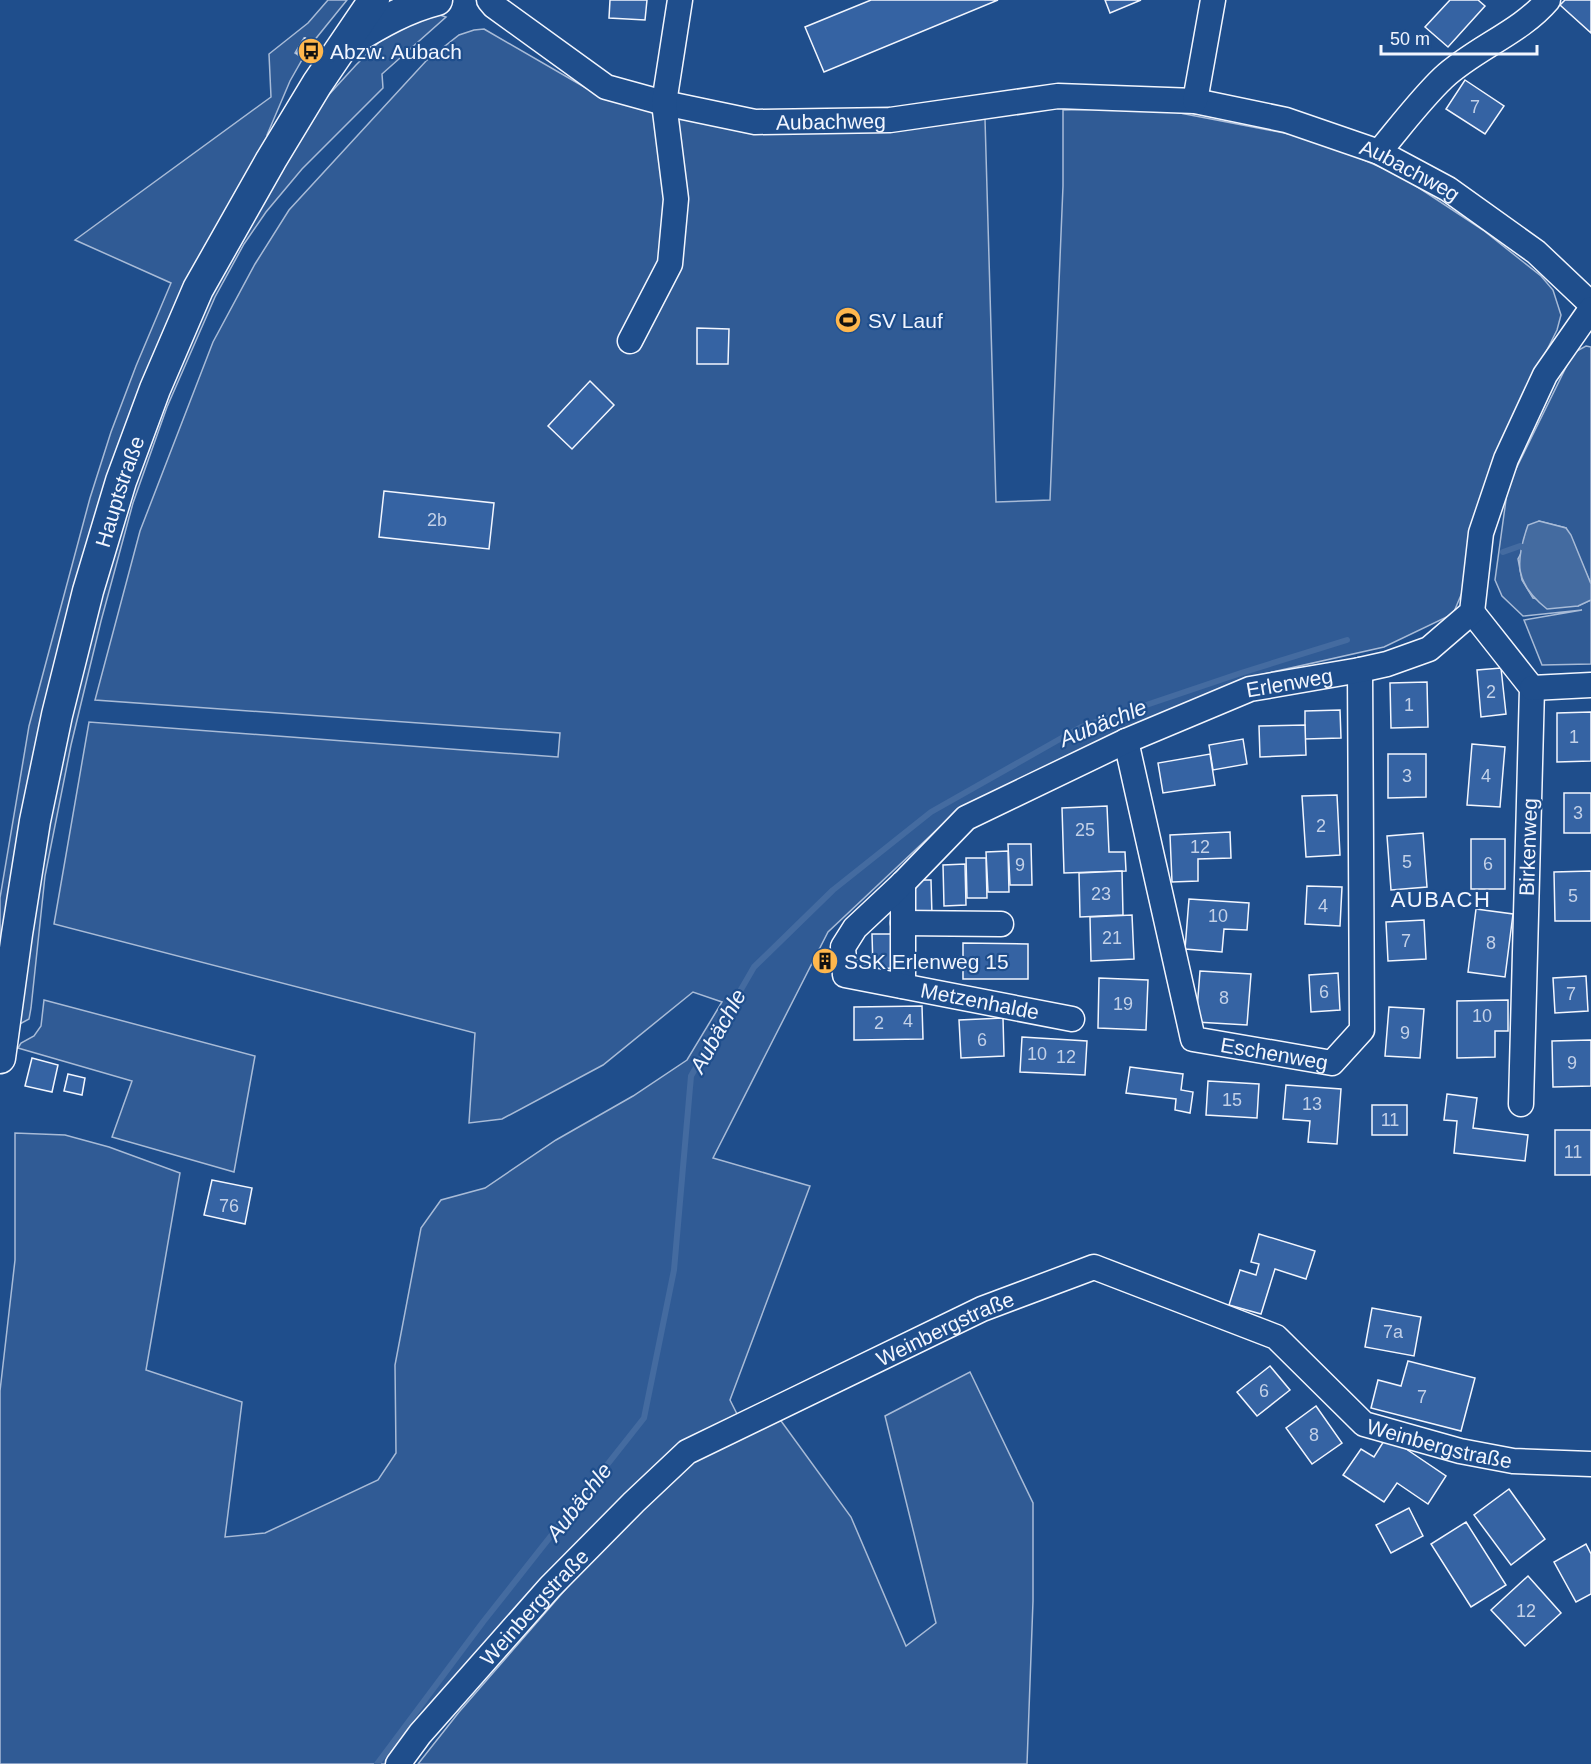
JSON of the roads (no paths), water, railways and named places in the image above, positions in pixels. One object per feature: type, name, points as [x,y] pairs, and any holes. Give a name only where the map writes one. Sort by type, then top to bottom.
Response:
[{"type":"main road","name":"Hauptstraße","points":[[1,1045],[35,821],[57,715],[88,591],[121,481],[154,388],[198,289],[271,160],[317,84],[374,0]]},
{"type":"main road","points":[[345,45],[382,21],[407,9],[437,0]]},
{"type":"street","points":[[630,340],[670,264],[676,200],[664,103],[680,0]]},
{"type":"street","points":[[1195,100],[1214,0]]},
{"type":"street","points":[[1379,152],[1444,77],[1478,51],[1520,24],[1548,0]]},
{"type":"street","name":"Aubachweg","points":[[485,2],[606,87],[664,103],[755,122],[890,120],[1058,96],[1195,100],[1286,120],[1379,152],[1448,189],[1536,252],[1591,304]]},
{"type":"street","points":[[1591,309],[1545,375],[1506,459],[1481,533],[1472,612],[1532,687],[1591,685]]},
{"type":"street","name":"Erlenweg","points":[[843,947],[855,928],[903,883],[966,818],[1126,741],[1250,689],[1387,664],[1430,649],[1472,612]]},
{"type":"street","name":"Eschenweg","points":[[1126,741],[1192,1039],[1332,1063],[1362,1030],[1360,670]]},
{"type":"street","name":"Birkenweg","points":[[1521,1104],[1532,687]]},
{"type":"street","points":[[903,883],[903,986]]},
{"type":"street","points":[[903,924],[1001,924]]},
{"type":"street","name":"Metzenhalde","points":[[843,947],[845,975],[1072,1019]]},
{"type":"street","name":"Weinbergstraße","points":[[398,1764],[420,1734],[550,1587],[687,1452],[982,1309],[1094,1267],[1276,1337],[1364,1424],[1460,1451],[1513,1461],[1591,1464]]},
{"type":"waterway","name":"Aubächle","points":[[1503,552],[1520,546],[1526,549]]},
{"type":"waterway","name":"Aubächle","points":[[377,1764],[483,1622],[644,1418],[674,1270],[691,1076],[754,967],[833,890],[931,812],[1081,727],[1347,640]]},
{"type":"place","name":"Abzw. Aubach","points":[[311,51]]},
{"type":"place","name":"SV Lauf","points":[[848,320]]},
{"type":"place","name":"SSK Erlenweg 15","points":[[825,961]]},
{"type":"district","name":"AUBACH","points":[[1441,899]]}]
